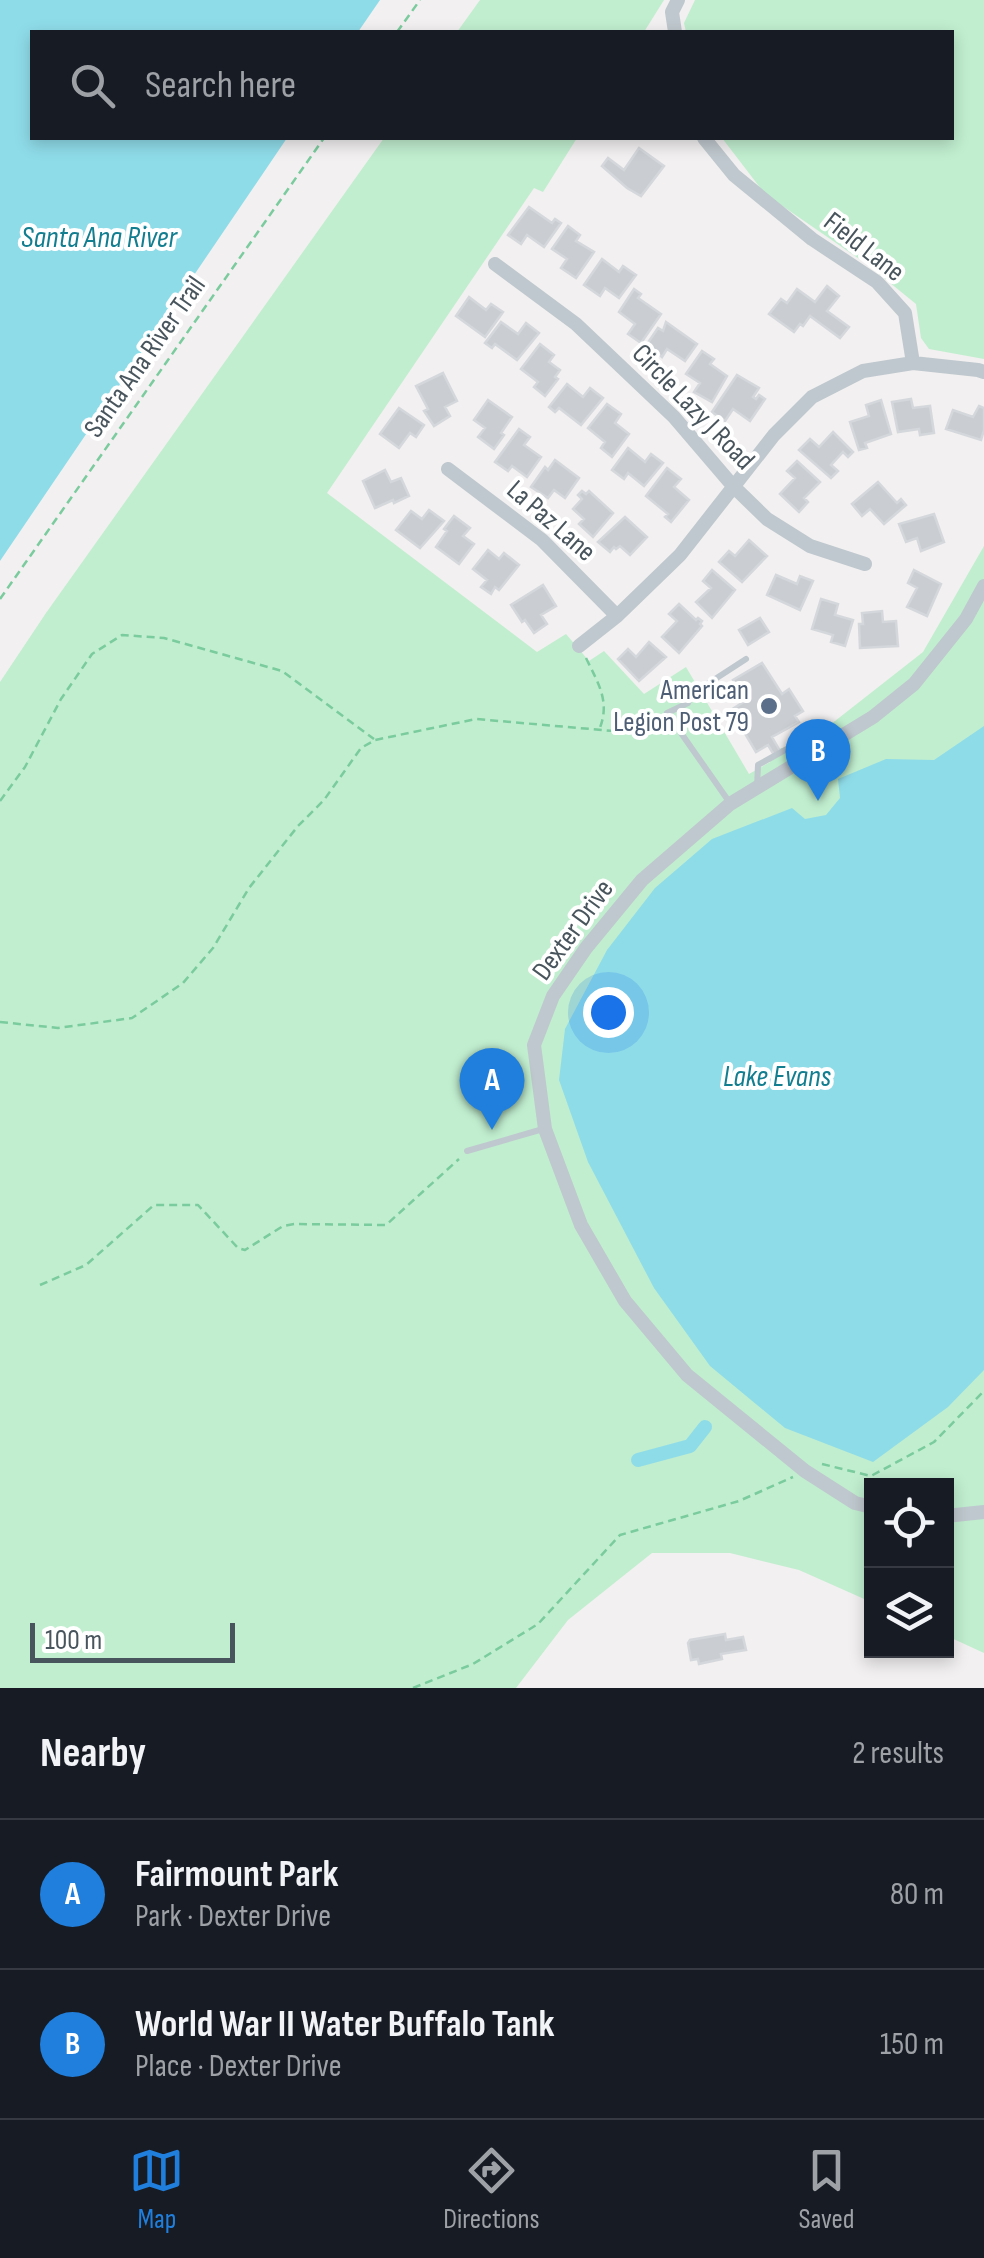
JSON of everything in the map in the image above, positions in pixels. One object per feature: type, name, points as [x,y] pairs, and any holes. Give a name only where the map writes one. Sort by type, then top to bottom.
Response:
[{"type":"street","points":[[674,30],[672,12],[678,0]]},
{"type":"street","name":"Field Lane","points":[[706,140],[734,175],[812,239],[877,282],[905,313],[913,363]]},
{"type":"street","name":"Circle Lazy J Road","points":[[495,264],[576,324],[674,417],[767,519],[810,546],[865,564]]},
{"type":"street","points":[[579,646],[617,616],[680,555],[774,435],[812,398],[862,371],[913,363],[984,372]]},
{"type":"street","name":"La Paz Lane","points":[[448,468],[542,540],[617,616]]},
{"type":"street","name":"Dexter Drive","points":[[864,1505],[855,1503],[688,1375],[625,1301],[581,1224],[544,1128],[534,1046],[554,996],[586,948],[642,880],[730,804],[873,717],[914,684],[966,619],[984,586]]},
{"type":"street","points":[[954,1515],[984,1512]]},
{"type":"lane","points":[[730,804],[667,713],[688,703],[692,694],[746,659]]},
{"type":"lane","points":[[467,1151],[544,1128]]},
{"type":"path","points":[[398,30],[420,0]]},
{"type":"path","name":"Santa Ana River Trail","points":[[0,599],[323,140]]},
{"type":"path","points":[[0,800],[25,767],[62,698],[92,654],[122,636],[164,638],[282,670],[375,740]]},
{"type":"path","points":[[579,646],[601,689],[606,716],[599,731]]},
{"type":"path","points":[[0,1022],[58,1028],[132,1018],[183,983],[213,948],[248,888],[324,800],[360,748],[375,740],[476,720],[625,732],[667,713]]},
{"type":"path","points":[[40,1286],[86,1265],[154,1205],[198,1205],[238,1248],[245,1250],[283,1226],[294,1224],[386,1225],[467,1151]]},
{"type":"path","points":[[414,1688],[473,1664],[538,1624],[620,1534],[738,1501],[810,1466],[871,1476],[934,1442],[984,1391]]},
{"type":"green space","points":[[480,0],[664,0],[645,30],[458,30]]},
{"type":"green space","points":[[695,0],[984,0],[984,359],[929,349],[921,338],[916,304],[868,265],[765,194],[724,140],[954,140],[954,30],[686,30],[684,23]]},
{"type":"green space","points":[[383,140],[576,140],[543,192],[534,188],[327,493],[537,652],[566,634],[589,661],[604,651],[644,694],[686,667],[749,774],[770,762],[770,757],[781,748],[793,747],[835,721],[923,652],[984,546],[984,1653],[954,1639],[954,1478],[864,1478],[864,1599],[799,1570],[730,1553],[652,1553],[568,1620],[516,1688],[0,1688],[0,682]]},
{"type":"water","name":"Santa Ana River","points":[[0,0],[380,0],[359,30],[30,30],[30,140],[286,140],[0,561]]},
{"type":"water","name":"Lake Evans","points":[[984,726],[984,1370],[948,1407],[873,1462],[785,1428],[710,1366],[654,1288],[588,1162],[559,1080],[565,1029],[607,950],[655,888],[712,839],[792,808],[805,819],[826,815],[840,798],[838,779],[886,759],[934,760]]},
{"type":"building","points":[[639,148],[664,166],[641,196],[602,166],[608,158],[624,170]]},
{"type":"building","points":[[529,207],[552,223],[555,219],[561,223],[544,247],[527,235],[521,244],[508,235]]},
{"type":"building","points":[[568,226],[580,235],[576,241],[594,252],[576,278],[561,268],[567,259],[552,249]]},
{"type":"building","points":[[602,259],[619,272],[623,266],[636,275],[619,298],[605,288],[600,296],[584,285]]},
{"type":"building","points":[[827,286],[839,296],[827,311],[849,327],[840,338],[810,316],[794,332],[769,314],[781,299],[787,303],[797,289],[815,302]]},
{"type":"building","points":[[634,289],[641,294],[638,298],[661,314],[641,343],[628,334],[635,324],[619,312]]},
{"type":"building","points":[[469,297],[486,310],[491,304],[503,312],[485,337],[456,316]]},
{"type":"building","points":[[501,322],[518,334],[526,323],[539,333],[517,360],[495,344],[492,348],[485,343]]},
{"type":"building","points":[[666,322],[697,344],[685,361],[667,349],[662,357],[647,344],[658,328],[663,331]]},
{"type":"building","points":[[540,344],[554,355],[549,362],[560,370],[545,396],[534,387],[538,382],[521,369]]},
{"type":"building","points":[[702,351],[714,359],[710,364],[727,376],[712,402],[694,392],[700,383],[686,374]]},
{"type":"building","points":[[443,373],[457,401],[445,407],[450,416],[434,426],[416,386]]},
{"type":"building","points":[[737,375],[759,388],[753,397],[765,399],[750,421],[733,409],[725,421],[712,412]]},
{"type":"building","points":[[567,384],[583,397],[590,388],[603,398],[581,425],[559,408],[555,412],[549,407]]},
{"type":"building","points":[[911,399],[913,408],[930,406],[934,433],[920,435],[919,429],[898,432],[892,402]]},
{"type":"building","points":[[488,400],[512,417],[494,449],[478,437],[485,428],[474,420]]},
{"type":"building","points":[[881,400],[891,434],[865,443],[867,448],[859,450],[850,422],[869,416],[866,405]]},
{"type":"building","points":[[607,404],[621,414],[615,423],[629,434],[612,457],[601,448],[605,442],[588,428]]},
{"type":"building","points":[[979,406],[984,408],[981,440],[946,429],[953,410],[973,417]]},
{"type":"building","points":[[399,408],[424,425],[416,437],[410,433],[399,448],[380,434]]},
{"type":"building","points":[[519,429],[530,437],[524,445],[541,457],[527,477],[512,466],[508,471],[495,462]]},
{"type":"building","points":[[833,432],[853,452],[848,457],[843,452],[831,465],[838,471],[831,478],[799,450],[810,439],[819,447]]},
{"type":"building","points":[[628,448],[645,462],[651,454],[663,463],[644,486],[628,473],[624,479],[612,470]]},
{"type":"building","points":[[555,460],[579,478],[565,498],[554,490],[548,498],[531,487]]},
{"type":"building","points":[[797,461],[820,482],[804,498],[808,502],[799,512],[780,494],[795,478],[787,471]]},
{"type":"building","points":[[667,468],[681,479],[674,487],[689,500],[671,522],[665,517],[668,514],[646,496]]},
{"type":"building","points":[[385,470],[391,482],[401,478],[409,496],[375,508],[363,481]]},
{"type":"building","points":[[878,482],[897,503],[901,499],[906,505],[884,524],[870,509],[862,516],[852,504]]},
{"type":"building","points":[[589,491],[613,513],[593,537],[579,524],[584,519],[573,509],[582,499],[578,495]]},
{"type":"building","points":[[429,510],[444,521],[420,548],[396,530],[411,511],[422,519]]},
{"type":"building","points":[[934,514],[944,542],[921,551],[917,538],[906,542],[899,524]]},
{"type":"building","points":[[454,516],[470,528],[463,536],[474,544],[459,564],[436,547]]},
{"type":"building","points":[[625,517],[647,537],[630,555],[620,546],[610,552],[598,542]]},
{"type":"building","points":[[749,540],[767,556],[742,582],[719,562],[729,551],[735,556]]},
{"type":"building","points":[[488,550],[499,559],[504,553],[519,565],[491,594],[481,587],[487,580],[473,569]]},
{"type":"building","points":[[712,570],[735,590],[712,618],[696,602],[711,588],[703,581]]},
{"type":"building","points":[[914,570],[941,584],[927,616],[907,607],[917,588],[908,583]]},
{"type":"building","points":[[776,575],[797,584],[800,576],[813,581],[800,610],[767,595]]},
{"type":"building","points":[[543,585],[556,606],[541,615],[547,624],[534,633],[511,605]]},
{"type":"building","points":[[821,599],[838,604],[835,615],[853,620],[845,646],[831,642],[833,635],[812,629]]},
{"type":"building","points":[[679,604],[702,621],[702,626],[679,653],[662,637],[677,621],[669,614]]},
{"type":"building","points":[[882,611],[883,622],[896,621],[898,646],[860,648],[862,613]]},
{"type":"building","points":[[760,618],[769,632],[748,645],[739,630]]},
{"type":"building","points":[[649,642],[666,657],[639,681],[618,659],[628,649],[636,657]]},
{"type":"building","name":"American Legion Post 79","points":[[762,663],[782,694],[789,689],[803,711],[795,716],[799,722],[772,737],[780,751],[774,755],[768,745],[756,752],[731,710],[745,701],[733,680]]},
{"type":"building","points":[[725,1634],[726,1640],[743,1637],[746,1650],[721,1654],[722,1659],[699,1664],[698,1659],[691,1660],[690,1640]]},
{"type":"waterway","points":[[638,1460],[690,1446],[705,1427]]},
{"type":"place","name":"American Legion Post 79","points":[[769,706]]},
{"type":"place","name":"World War II Water Buffalo Tank","points":[[818,801]]},
{"type":"place","name":"Fairmount Park","points":[[492,1130]]}]
